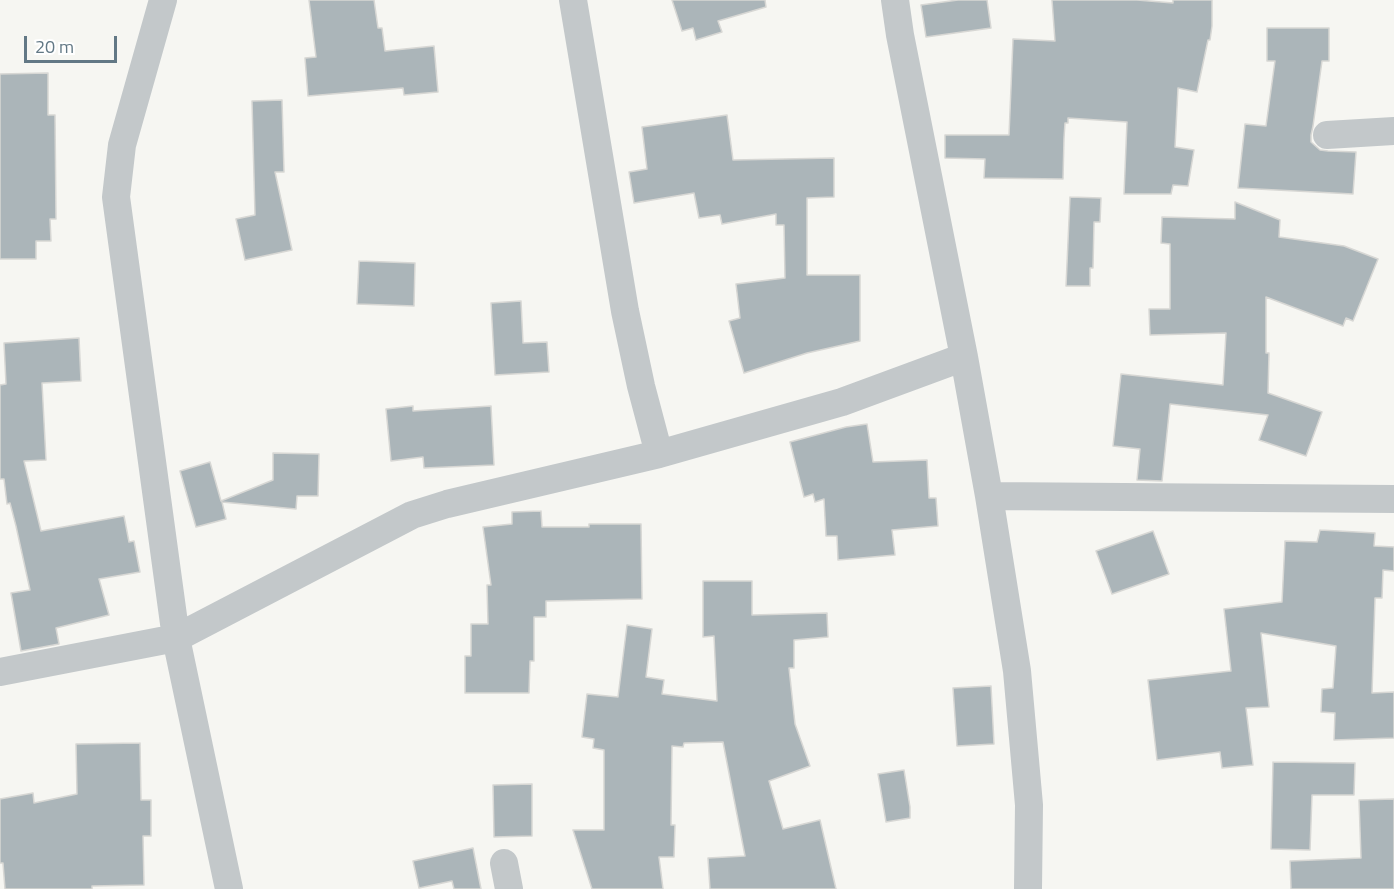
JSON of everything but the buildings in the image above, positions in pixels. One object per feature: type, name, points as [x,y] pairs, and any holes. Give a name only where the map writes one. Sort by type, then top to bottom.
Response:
[{"type":"street","points":[[164,0],[122,145],[116,197],[176,638],[229,889]]},
{"type":"street","points":[[573,0],[625,311],[659,454]]},
{"type":"street","points":[[895,0],[964,357],[1017,670],[1029,805],[1028,889]]},
{"type":"street","points":[[1327,135],[1394,131]]},
{"type":"street","points":[[0,672],[176,638],[412,515],[447,504],[659,454],[842,402],[964,357]]},
{"type":"street","points":[[989,495],[1394,499]]}]
